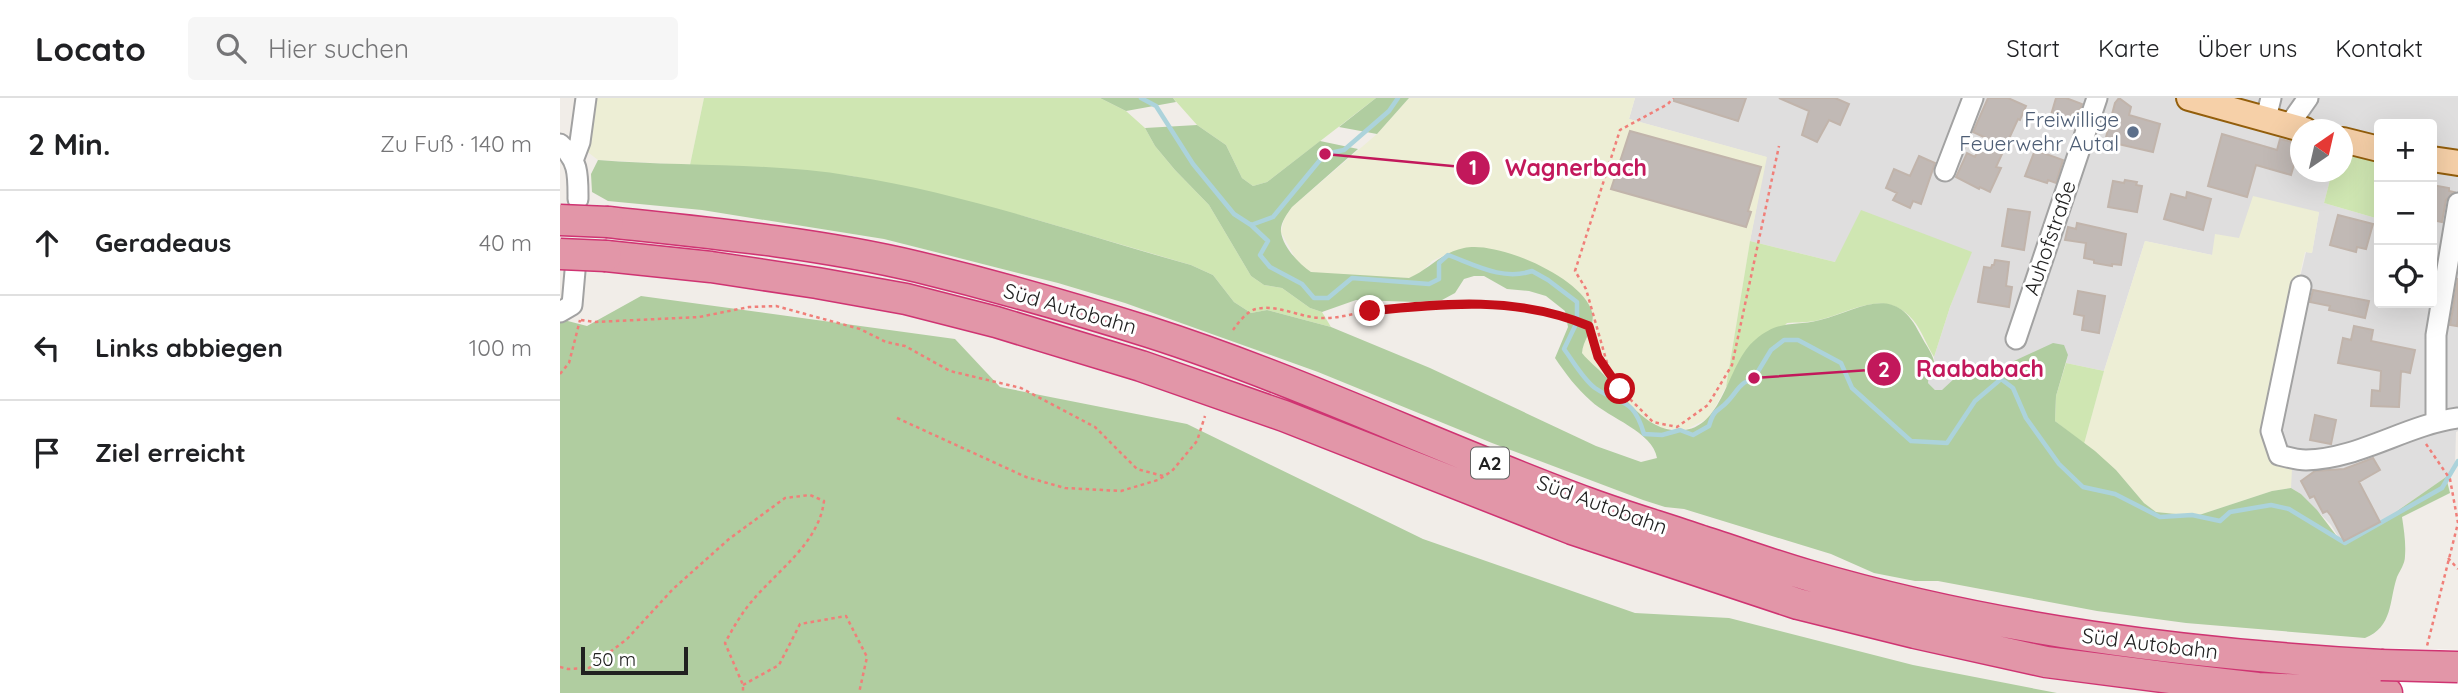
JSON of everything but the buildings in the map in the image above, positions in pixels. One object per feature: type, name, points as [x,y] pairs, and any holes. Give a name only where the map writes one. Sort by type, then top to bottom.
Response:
[{"type":"highway","name":"Süd Autobahn","points":[[566,213],[608,222],[825,250],[915,267],[1006,290],[1152,333],[1295,385],[1588,503],[1807,575],[1924,605],[2051,632],[2267,659],[2381,683]]},
{"type":"highway","name":"Süd Autobahn","points":[[567,262],[606,256],[711,267],[906,299],[996,322],[1141,366],[1284,416],[1572,529],[1798,604],[2046,662],[2258,688],[2381,683],[2458,667]]},
{"type":"main road","points":[[2189,98],[2283,118]]},
{"type":"main road","points":[[2353,142],[2374,148]]},
{"type":"main road","points":[[2437,160],[2458,163]]},
{"type":"street","points":[[574,158],[580,142],[586,98]]},
{"type":"street","points":[[1945,172],[1973,98]]},
{"type":"street","name":"Auhofstraße","points":[[2016,339],[2097,98]]},
{"type":"street","points":[[2283,118],[2308,98]]},
{"type":"street","points":[[560,144],[574,158],[578,171],[566,213]]},
{"type":"street","points":[[2436,421],[2436,335],[2458,203]]},
{"type":"street","points":[[567,262],[570,312]]},
{"type":"street","points":[[2301,286],[2271,431],[2279,455],[2304,460],[2359,450],[2436,421],[2458,418]]},
{"type":"path","points":[[1609,373],[1587,289],[1575,271],[1620,130],[1668,104],[1672,98]]},
{"type":"path","points":[[1233,330],[1252,309],[1263,308],[1318,318],[1446,303],[1491,303],[1526,307],[1589,326],[1598,357],[1620,389],[1653,422],[1677,427],[1708,405],[1732,365],[1779,146]]},
{"type":"path","points":[[560,374],[569,363],[570,312],[595,322],[699,317],[749,307],[776,306],[860,329],[886,342],[905,346],[950,371],[1021,388],[1096,427],[1138,469],[1163,477]]},
{"type":"path","points":[[897,418],[1026,477],[1065,488],[1121,491],[1163,477],[1184,458],[1197,441],[1205,416]]},
{"type":"path","points":[[2416,429],[2450,478],[2458,523],[2426,649]]},
{"type":"path","points":[[560,667],[589,668],[627,639],[673,589],[729,538],[785,498],[810,495],[824,501],[822,517],[798,551],[754,599],[725,643],[743,685],[743,693]]},
{"type":"path","points":[[2448,558],[2458,569]]},
{"type":"path","points":[[743,685],[779,665],[800,624],[846,616],[867,657],[859,693]]},
{"type":"shaded area","points":[[1635,98],[2458,98],[2458,431],[2455,467],[2446,477],[2382,524],[2342,543],[2331,525],[2301,494],[2291,488],[2291,469],[2272,458],[2280,362],[2306,252],[2312,253],[2319,212],[2238,239],[2212,255],[2145,241],[2104,371],[2066,363],[2068,355],[2001,367],[1983,363],[1942,391],[1935,390],[1928,383],[1929,375],[1935,367],[1934,357],[1971,252],[1835,262],[1750,241],[1766,157],[1629,119]]},
{"type":"green space","points":[[593,98],[704,98],[690,165],[598,160],[585,150]]},
{"type":"green space","points":[[704,98],[1100,98],[1126,111],[1145,128],[1155,146],[1209,205],[1251,276],[1264,285],[1282,288],[1310,308],[1322,312],[1331,327],[1267,310],[1251,313],[1234,302],[1213,275],[1191,265],[1027,217],[852,176],[771,168],[690,165]]},
{"type":"green space","points":[[1100,98],[1173,98],[1176,102],[1126,111]]},
{"type":"green space","points":[[1173,98],[1376,98],[1267,182],[1253,186],[1242,178],[1226,145],[1197,125]]},
{"type":"green space","points":[[1376,98],[1409,98],[1377,134],[1339,127]]},
{"type":"green space","points":[[1409,98],[1635,98],[1629,119],[1767,157],[1726,387],[1709,418],[1685,430],[1663,428],[1649,421],[1624,400],[1602,372],[1590,364],[1582,353],[1583,343],[1592,326],[1593,314],[1449,253],[1432,261],[1421,273],[1409,278],[1323,274],[1311,272],[1299,265],[1281,232],[1284,219],[1292,207],[1377,134]]},
{"type":"green space","points":[[1197,125],[1226,145],[1242,178],[1253,186],[1267,182],[1320,141],[1358,149],[1292,207],[1283,222],[1281,232],[1288,249],[1311,272],[1409,278],[1456,250],[1479,247],[1517,256],[1556,275],[1585,299],[1592,312],[1592,323],[1582,353],[1639,413],[1660,427],[1685,430],[1698,426],[1709,417],[1746,350],[1771,329],[1820,320],[1876,303],[1888,304],[1900,308],[1910,318],[1929,350],[1935,367],[1929,375],[1928,383],[1935,390],[1942,390],[1970,364],[1983,363],[2001,367],[2053,343],[2064,345],[2068,355],[2056,396],[2055,421],[2095,451],[2116,470],[2144,503],[2156,512],[2196,516],[2272,491],[2291,488],[2317,510],[2342,543],[2382,524],[2446,477],[2450,493],[2402,517],[2404,562],[2385,620],[2381,627],[2365,638],[2186,623],[2097,611],[1938,581],[1915,581],[1874,573],[1831,554],[1684,509],[1665,507],[1643,500],[1492,443],[1318,372],[1125,303],[1058,283],[884,239],[702,210],[608,201],[592,192],[591,174],[598,160],[821,172],[938,193],[1191,265],[1213,275],[1234,302],[1251,313],[1267,310],[1331,327],[1430,368],[1596,446],[1641,462],[1657,458],[1648,441],[1591,401],[1559,364],[1555,358],[1568,327],[1565,311],[1546,296],[1507,289],[1484,276],[1474,276],[1464,279],[1455,293],[1442,300],[1356,300],[1322,312],[1310,308],[1282,288],[1264,285],[1251,276],[1209,205],[1155,146],[1145,128]]},
{"type":"green space","points":[[2353,149],[2374,154],[2374,218],[2324,203],[2329,182],[2353,182]]},
{"type":"green space","points":[[2253,196],[2319,212],[2312,253],[2305,252],[2280,362],[2272,458],[2292,469],[2291,488],[2272,491],[2196,516],[2156,512],[2144,503],[2116,470],[2084,444],[2104,371],[2145,241],[2212,255],[2215,234],[2239,238]]},
{"type":"green space","points":[[1861,210],[1972,252],[1934,357],[1916,324],[1903,310],[1880,303],[1815,321],[1787,323],[1726,387],[1750,241],[1835,262]]},
{"type":"green space","points":[[641,296],[955,339],[1000,387],[1187,424],[1423,539],[1635,613],[1729,618],[1913,665],[2057,693],[560,693],[560,319],[587,326]]},
{"type":"green space","points":[[2066,363],[2104,371],[2084,444],[2055,421],[2056,396]]},
{"type":"pier","points":[[2384,648],[2458,650],[2458,693],[2376,693]]},
{"type":"waterway","points":[[1141,98],[1156,106],[1193,164],[1234,214],[1268,241],[1260,255],[1270,267],[1302,284],[1314,298],[1328,298],[1352,278],[1429,284],[1439,279],[1439,263],[1448,255],[1489,271],[1510,274],[1532,271],[1548,280],[1577,302],[1577,322],[1564,349],[1595,388],[1631,407],[1644,434],[1662,435],[1680,430],[1693,435],[1709,426],[1715,412],[1742,385],[1754,378],[1771,350],[1784,340],[1798,340],[1841,363],[1852,388],[1911,441],[1947,443],[1975,401],[2001,379],[2013,388],[2026,418],[2059,464],[2083,487],[2115,494],[2160,517],[2192,515],[2220,521],[2230,512],[2271,505],[2289,509],[2345,543],[2442,488],[2458,461]]},
{"type":"waterway","points":[[1251,225],[1273,217],[1325,154],[1344,150],[1389,111],[1398,98]]},
{"type":"place","name":"Freiwillige Feuerwehr Autal","points":[[2133,132]]},
{"type":"place","name":"Wagnerbach","points":[[1325,154]]},
{"type":"place","name":"Raababach","points":[[1754,378]]},
{"type":"route","points":[[1370,311],[1446,303],[1491,303],[1526,307],[1574,320],[1589,326],[1598,357],[1620,389]]}]
